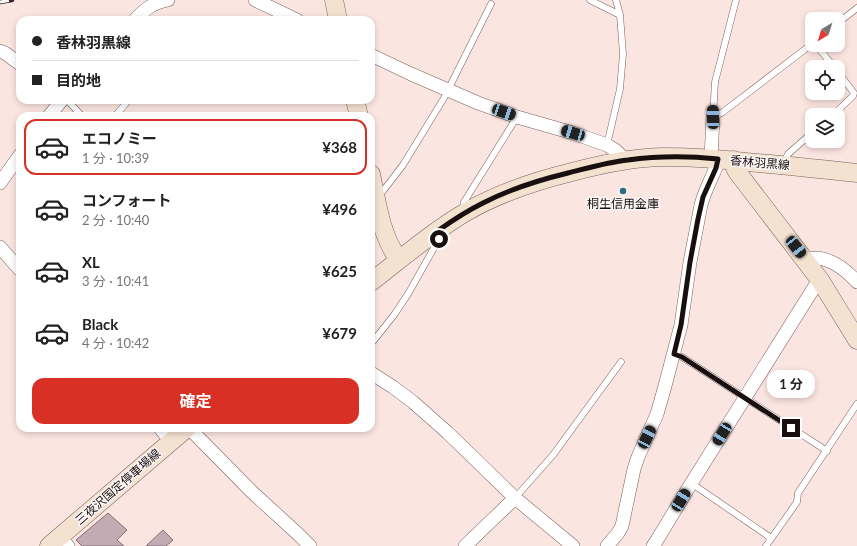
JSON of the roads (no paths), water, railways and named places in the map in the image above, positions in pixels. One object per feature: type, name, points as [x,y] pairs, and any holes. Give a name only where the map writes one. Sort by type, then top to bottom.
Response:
[{"type":"main road","points":[[334,0],[337,16]]},
{"type":"main road","name":"香林羽黒線","points":[[400,260],[439,230],[465,213],[499,195],[552,177],[626,160],[664,157],[721,159],[857,173]]},
{"type":"main road","points":[[721,159],[735,168],[805,260],[820,280],[857,340]]},
{"type":"main road","points":[[375,203],[392,250],[400,260],[375,279]]},
{"type":"main road","name":"三夜沢国定停車場線","points":[[59,543],[166,434]]},
{"type":"street","points":[[139,16],[148,7],[168,0]]},
{"type":"street","points":[[255,0],[289,16]]},
{"type":"street","points":[[0,51],[16,61]]},
{"type":"street","points":[[375,57],[448,91],[478,103],[517,117],[573,133],[607,145],[626,160]]},
{"type":"street","points":[[52,112],[59,104]]},
{"type":"street","points":[[607,546],[622,526],[634,469],[657,414],[674,354],[681,325],[699,212],[703,197],[721,159],[713,117]]},
{"type":"street","points":[[0,183],[16,161]]},
{"type":"street","points":[[0,247],[16,265]]},
{"type":"street","points":[[805,260],[818,258],[827,260],[846,271],[857,282]]},
{"type":"street","points":[[653,546],[744,397],[820,280]]},
{"type":"street","points":[[375,376],[413,402],[448,433],[515,498],[574,546]]},
{"type":"street","points":[[192,432],[252,492],[310,546]]},
{"type":"street","points":[[465,546],[515,498]]},
{"type":"lane","points":[[590,0],[620,15]]},
{"type":"lane","points":[[607,145],[620,89],[623,54],[620,15],[616,0]]},
{"type":"lane","points":[[713,117],[715,82],[736,0]]},
{"type":"lane","points":[[375,203],[402,165],[448,91],[491,4]]},
{"type":"lane","points":[[845,17],[857,8]]},
{"type":"lane","points":[[713,117],[722,112],[805,49]]},
{"type":"lane","points":[[822,52],[828,60]]},
{"type":"lane","points":[[840,108],[853,96],[854,93],[845,81]]},
{"type":"lane","points":[[69,104],[78,112]]},
{"type":"lane","points":[[118,112],[126,104]]},
{"type":"lane","points":[[465,213],[463,207],[464,202],[517,117]]},
{"type":"lane","points":[[782,165],[788,154],[805,139]]},
{"type":"lane","points":[[375,339],[408,294],[439,239],[439,230]]},
{"type":"lane","points":[[674,354],[682,357],[826,450]]},
{"type":"lane","points":[[515,498],[553,455],[621,362]]},
{"type":"lane","points":[[766,546],[797,502],[798,493],[857,404]]},
{"type":"lane","points":[[691,484],[771,538]]},
{"type":"railway","points":[[0,2],[12,0]]},
{"type":"place","name":"桐生信用金庫","points":[[623,191]]}]
